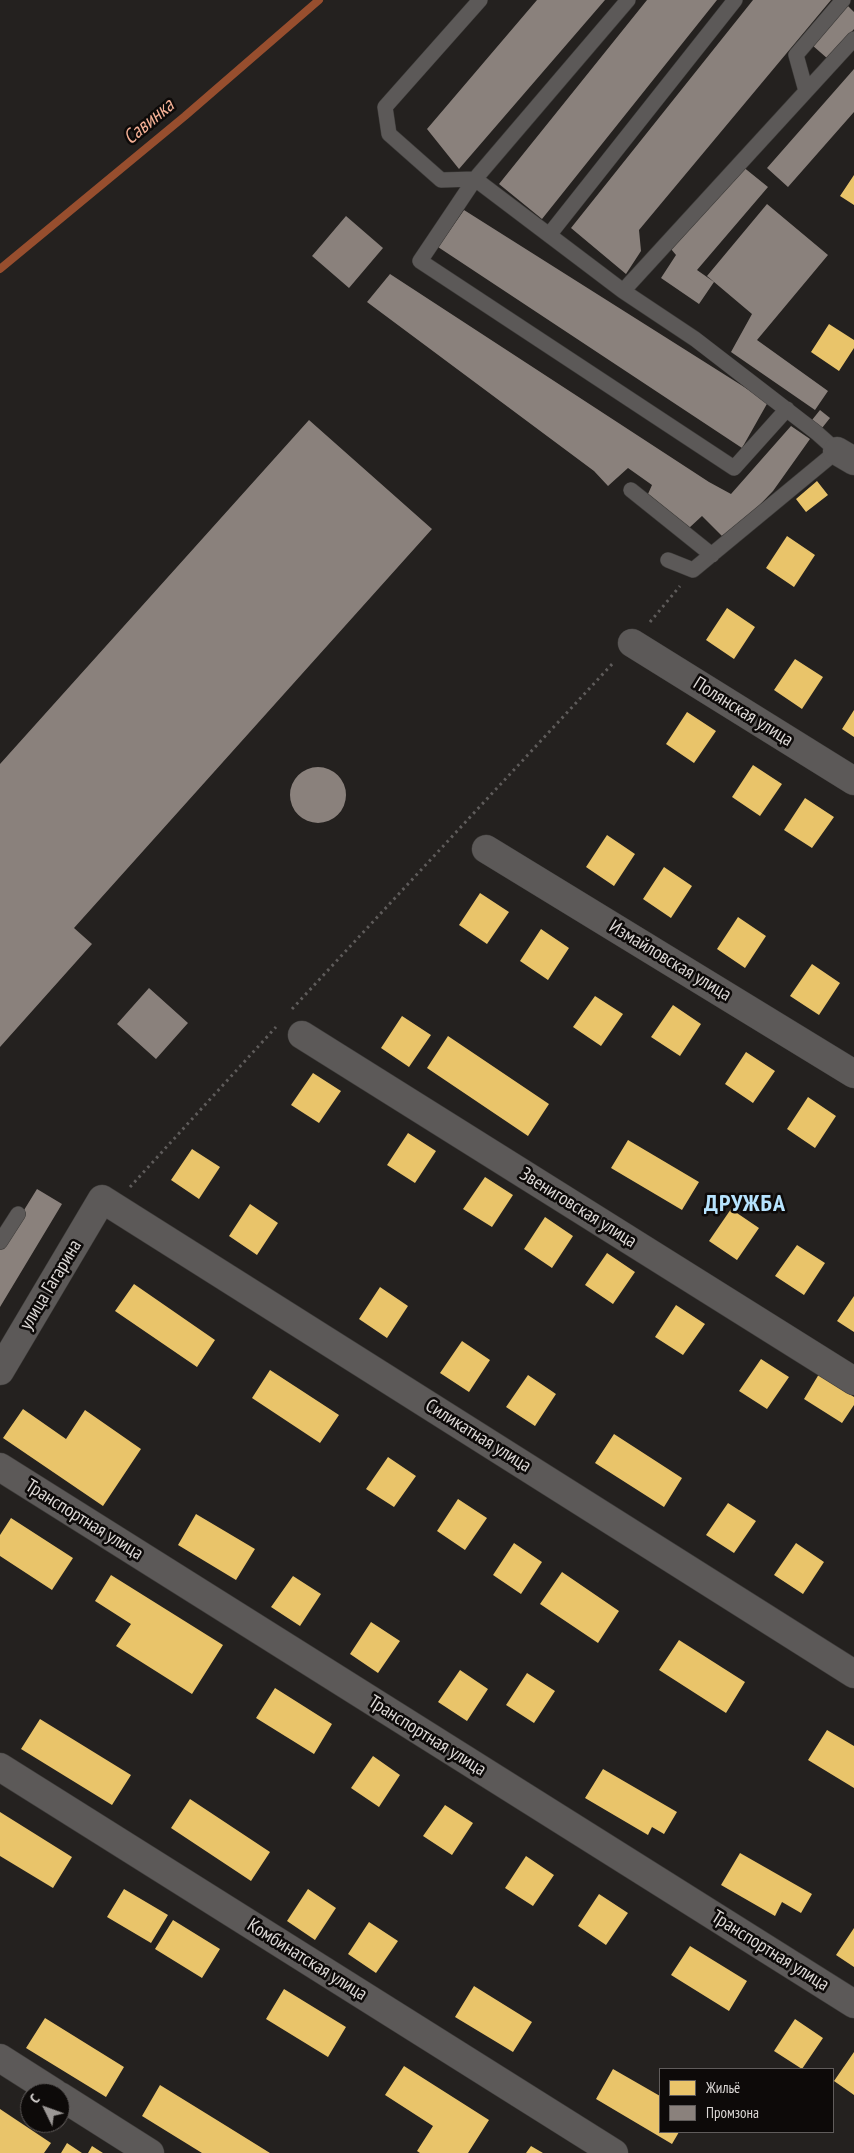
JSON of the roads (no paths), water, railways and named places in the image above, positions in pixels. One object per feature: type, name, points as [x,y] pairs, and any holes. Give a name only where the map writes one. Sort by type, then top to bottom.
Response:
[{"type":"street","name":"Полянская улица","points":[[632,643],[854,781]]},
{"type":"street","name":"Измайловская улица","points":[[486,848],[854,1074]]},
{"type":"street","name":"Звениговская улица","points":[[288,1025],[854,1381]]},
{"type":"street","name":"улица Гагарина","points":[[0,1371],[108,1202]]},
{"type":"street","name":"Силикатная улица","points":[[108,1202],[854,1674]]},
{"type":"street","name":"Транспортная улица","points":[[0,1467],[854,2004]]},
{"type":"street","name":"Комбинатская улица","points":[[0,1767],[614,2153]]},
{"type":"street","points":[[0,2058],[40,2083]]},
{"type":"street","points":[[70,2102],[150,2153]]},
{"type":"lane","points":[[480,0],[385,107],[389,134],[441,180],[474,178],[623,291],[695,339],[846,456],[693,570],[668,560]]},
{"type":"lane","points":[[628,0],[474,178],[420,261],[734,468],[787,409]]},
{"type":"lane","points":[[549,235],[736,0]]},
{"type":"lane","points":[[806,91],[796,55],[843,0]]},
{"type":"lane","points":[[623,291],[854,39]]},
{"type":"lane","points":[[632,490],[712,555]]},
{"type":"lane","points":[[0,1242],[18,1214]]},
{"type":"waterway","name":"Савинка","points":[[0,269],[185,116],[319,0]]},
{"type":"district","name":"ДРУЖБА","points":[[745,1204]]}]
